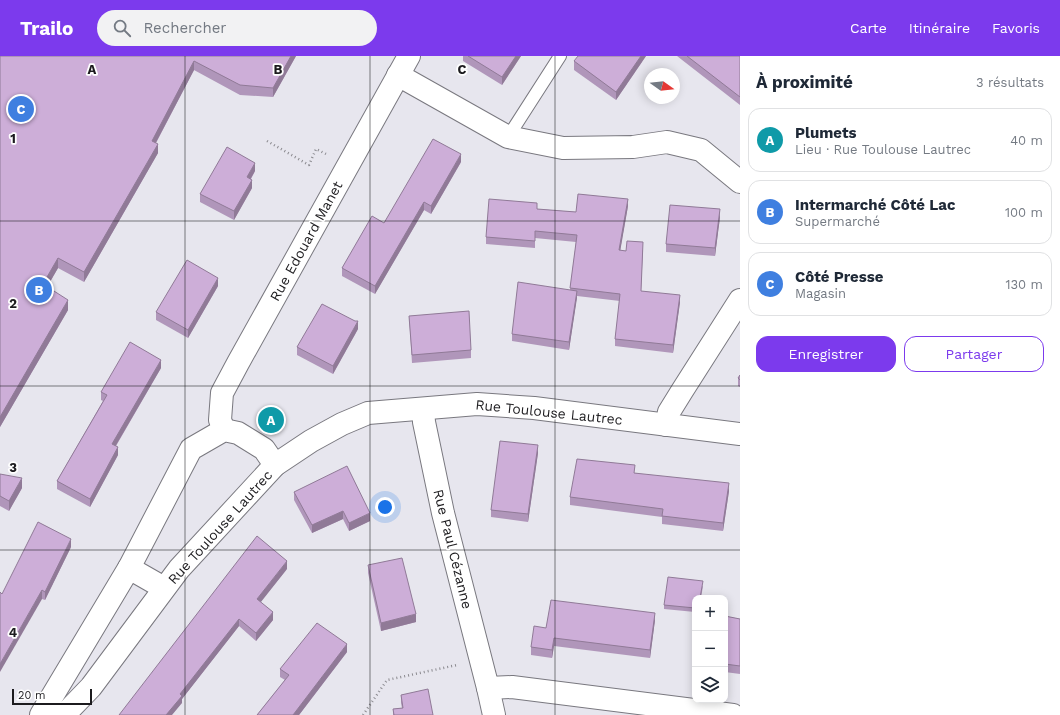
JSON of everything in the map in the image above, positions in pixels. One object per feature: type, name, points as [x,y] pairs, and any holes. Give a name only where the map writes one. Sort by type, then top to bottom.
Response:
[{"type":"street","name":"Rue Edouard Manet","points":[[224,430],[220,420],[222,393],[409,56]]},
{"type":"street","points":[[398,75],[508,137],[563,148],[632,147],[667,142],[701,150],[740,182]]},
{"type":"street","points":[[666,425],[670,412],[740,300]]},
{"type":"street","name":"Rue Toulouse Lautrec","points":[[64,715],[91,687],[179,569],[275,465],[318,437],[342,424],[368,413],[477,404],[534,408],[740,434]]},
{"type":"street","name":"Rue Paul Cézanne","points":[[423,409],[424,422],[443,513],[494,715]]},
{"type":"street","points":[[41,715],[129,568],[190,449],[224,430]]},
{"type":"street","name":"Rue Toulouse Lautrec","points":[[224,430],[238,433],[264,449],[275,465]]},
{"type":"street","name":"Rue Toulouse Lautrec","points":[[129,568],[164,588]]},
{"type":"street","points":[[67,670],[91,687]]},
{"type":"street","points":[[488,688],[512,687],[733,715]]},
{"type":"lane","points":[[508,137],[560,56]]},
{"type":"path","points":[[267,141],[309,164],[316,149]]},
{"type":"path","points":[[363,715],[387,680],[481,660]]},
{"type":"building","points":[[0,56],[291,56],[273,88],[240,85],[194,61],[152,141],[158,144],[84,272],[58,258],[43,284],[68,300],[0,417]]},
{"type":"building","points":[[468,56],[516,56],[502,77]]},
{"type":"building","points":[[578,56],[641,56],[616,92],[574,61]]},
{"type":"building","points":[[687,56],[740,56],[740,97]]},
{"type":"building","points":[[433,139],[461,154],[431,206],[424,202],[375,286],[342,268],[372,216],[384,223]]},
{"type":"building","points":[[227,147],[255,163],[247,177],[252,180],[234,211],[200,194]]},
{"type":"building","points":[[578,194],[628,199],[619,250],[626,251],[627,241],[643,242],[641,291],[680,295],[673,345],[615,339],[620,294],[570,288],[577,235],[535,231],[535,241],[486,237],[489,199],[537,203],[537,209],[576,212]]},
{"type":"building","points":[[670,205],[720,209],[715,248],[666,244]]},
{"type":"building","points":[[187,260],[218,278],[188,330],[156,312]]},
{"type":"building","points":[[518,282],[577,291],[569,342],[512,334]]},
{"type":"building","points":[[322,304],[355,321],[358,321],[333,366],[297,347]]},
{"type":"building","points":[[469,311],[471,350],[412,355],[409,316]]},
{"type":"building","points":[[130,342],[161,360],[112,444],[118,447],[90,499],[57,481],[107,395],[101,392]]},
{"type":"building","points":[[500,441],[538,445],[528,514],[491,510]]},
{"type":"building","points":[[577,459],[635,465],[634,473],[729,483],[723,523],[662,516],[663,509],[570,497]]},
{"type":"building","points":[[347,466],[370,513],[349,523],[343,511],[312,525],[294,492]]},
{"type":"building","points":[[0,474],[22,478],[9,501],[0,496]]},
{"type":"building","points":[[38,522],[71,539],[45,592],[42,590],[0,664],[0,592],[2,594]]},
{"type":"building","points":[[257,536],[287,561],[257,599],[273,612],[256,633],[239,619],[180,694],[182,696],[166,715],[119,715]]},
{"type":"building","points":[[402,558],[416,614],[381,623],[368,565]]},
{"type":"building","points":[[668,577],[703,581],[701,595],[692,595],[692,608],[664,605]]},
{"type":"building","points":[[551,600],[655,613],[650,650],[554,638],[552,650],[531,647],[534,626],[546,628]]},
{"type":"building","points":[[728,617],[740,619],[740,666],[728,664]]},
{"type":"building","points":[[317,623],[347,644],[293,715],[257,715],[289,675],[280,669]]},
{"type":"building","points":[[428,689],[433,715],[394,715],[393,709],[403,708],[401,695]]},
{"type":"place","name":"Côté Presse","points":[[21,109]]},
{"type":"place","name":"Intermarché Côté Lac","points":[[39,290]]},
{"type":"place","name":"Plumets","points":[[271,420]]}]
